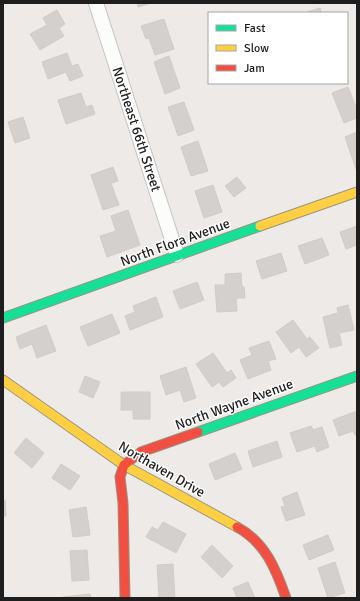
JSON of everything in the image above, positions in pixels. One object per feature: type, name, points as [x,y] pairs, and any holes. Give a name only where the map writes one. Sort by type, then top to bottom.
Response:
[{"type":"street","name":"Northeast 66th Street","points":[[96,3],[177,256]]},
{"type":"street","name":"North Flora Avenue","points":[[3,318],[357,192]]},
{"type":"street","name":"North Wayne Avenue","points":[[124,465],[141,452],[357,376]]},
{"type":"street","name":"Northaven Drive","points":[[3,380],[124,465],[241,529],[254,539],[264,549],[275,566],[286,598]]},
{"type":"street","points":[[124,465],[120,477],[123,502],[125,598]]},
{"type":"building","points":[[137,3],[151,3],[138,7]]},
{"type":"building","points":[[320,8],[322,12],[307,12]]},
{"type":"building","points":[[57,10],[65,24],[59,28],[64,36],[40,50],[30,34],[47,25],[43,18]]},
{"type":"building","points":[[164,19],[174,49],[155,55],[149,38],[146,39],[141,26]]},
{"type":"building","points":[[67,53],[72,66],[78,64],[83,76],[70,81],[66,72],[48,79],[42,62]]},
{"type":"building","points":[[169,56],[180,88],[165,94],[154,62]]},
{"type":"building","points":[[348,87],[357,110],[357,118],[344,123],[332,93]]},
{"type":"building","points":[[81,93],[86,107],[92,105],[95,114],[66,124],[58,100]]},
{"type":"building","points":[[184,102],[194,130],[178,136],[168,107]]},
{"type":"building","points":[[23,117],[30,138],[15,143],[8,122]]},
{"type":"building","points":[[357,132],[357,169],[356,169],[345,137]]},
{"type":"building","points":[[198,141],[208,171],[191,176],[181,147]]},
{"type":"building","points":[[113,167],[118,181],[111,183],[119,205],[103,210],[91,175]]},
{"type":"building","points":[[237,177],[246,188],[234,197],[225,186]]},
{"type":"building","points":[[213,185],[222,212],[204,218],[195,191]]},
{"type":"building","points":[[128,210],[140,245],[107,257],[100,236],[116,231],[111,216]]},
{"type":"building","points":[[357,226],[357,245],[346,249],[340,232]]},
{"type":"building","points":[[322,238],[329,255],[305,264],[298,246]]},
{"type":"building","points":[[281,253],[287,271],[262,279],[256,261]]},
{"type":"building","points":[[241,273],[242,287],[244,287],[245,298],[236,298],[237,311],[217,312],[215,285],[225,285],[225,274]]},
{"type":"building","points":[[197,282],[204,300],[180,309],[173,291]]},
{"type":"building","points":[[156,297],[163,317],[130,330],[125,316],[135,312],[133,306]]},
{"type":"building","points":[[348,305],[354,330],[339,333],[342,345],[330,348],[323,317],[338,313],[337,308]]},
{"type":"building","points":[[112,314],[120,333],[88,346],[80,327]]},
{"type":"building","points":[[293,320],[307,339],[310,337],[319,348],[306,357],[299,347],[291,353],[276,332]]},
{"type":"building","points":[[46,325],[56,351],[37,358],[32,344],[20,349],[16,337]]},
{"type":"building","points":[[269,341],[276,359],[268,361],[271,370],[248,379],[240,360],[252,355],[249,348]]},
{"type":"building","points":[[213,353],[227,373],[231,370],[236,378],[223,387],[219,382],[212,387],[196,364]]},
{"type":"building","points":[[186,367],[196,398],[184,402],[180,390],[166,395],[160,376]]},
{"type":"building","points":[[85,376],[100,382],[93,398],[79,392]]},
{"type":"building","points":[[121,392],[150,392],[150,419],[133,419],[133,410],[121,410]]},
{"type":"building","points":[[357,411],[357,434],[355,435],[353,431],[339,436],[333,420]]},
{"type":"building","points":[[311,426],[313,430],[322,427],[329,447],[317,452],[315,446],[297,452],[290,433]]},
{"type":"building","points":[[26,438],[44,453],[32,468],[14,453]]},
{"type":"building","points":[[277,441],[282,457],[253,467],[248,451]]},
{"type":"building","points":[[235,453],[242,469],[215,480],[209,464]]},
{"type":"building","points":[[61,464],[80,476],[70,490],[52,478]]},
{"type":"building","points":[[297,492],[305,515],[286,521],[281,507],[285,506],[282,498]]},
{"type":"building","points":[[3,500],[5,500],[6,516],[3,516]]},
{"type":"building","points":[[86,507],[90,535],[73,537],[69,510]]},
{"type":"building","points":[[163,522],[186,534],[176,553],[146,537],[152,527],[158,530]]},
{"type":"building","points":[[328,535],[334,550],[309,560],[303,545]]},
{"type":"building","points":[[212,545],[233,566],[222,578],[201,557]]},
{"type":"building","points":[[87,550],[89,580],[72,581],[70,551]]},
{"type":"building","points":[[335,562],[345,593],[328,598],[318,568]]},
{"type":"building","points":[[173,564],[175,598],[159,598],[157,565]]},
{"type":"building","points":[[248,582],[255,598],[237,598],[233,588]]},
{"type":"building","points":[[90,594],[91,598],[63,598],[63,597]]},
{"type":"traffic: fast","points":[[3,318],[260,226]]},
{"type":"traffic: fast","points":[[198,432],[357,376]]},
{"type":"traffic: slow","points":[[260,226],[357,192]]},
{"type":"traffic: slow","points":[[3,380],[124,465],[237,527]]},
{"type":"traffic: jam","points":[[125,598],[123,503],[120,477],[124,465],[141,452],[198,432]]},
{"type":"traffic: jam","points":[[237,527],[247,533],[262,548],[278,577],[286,598]]}]
